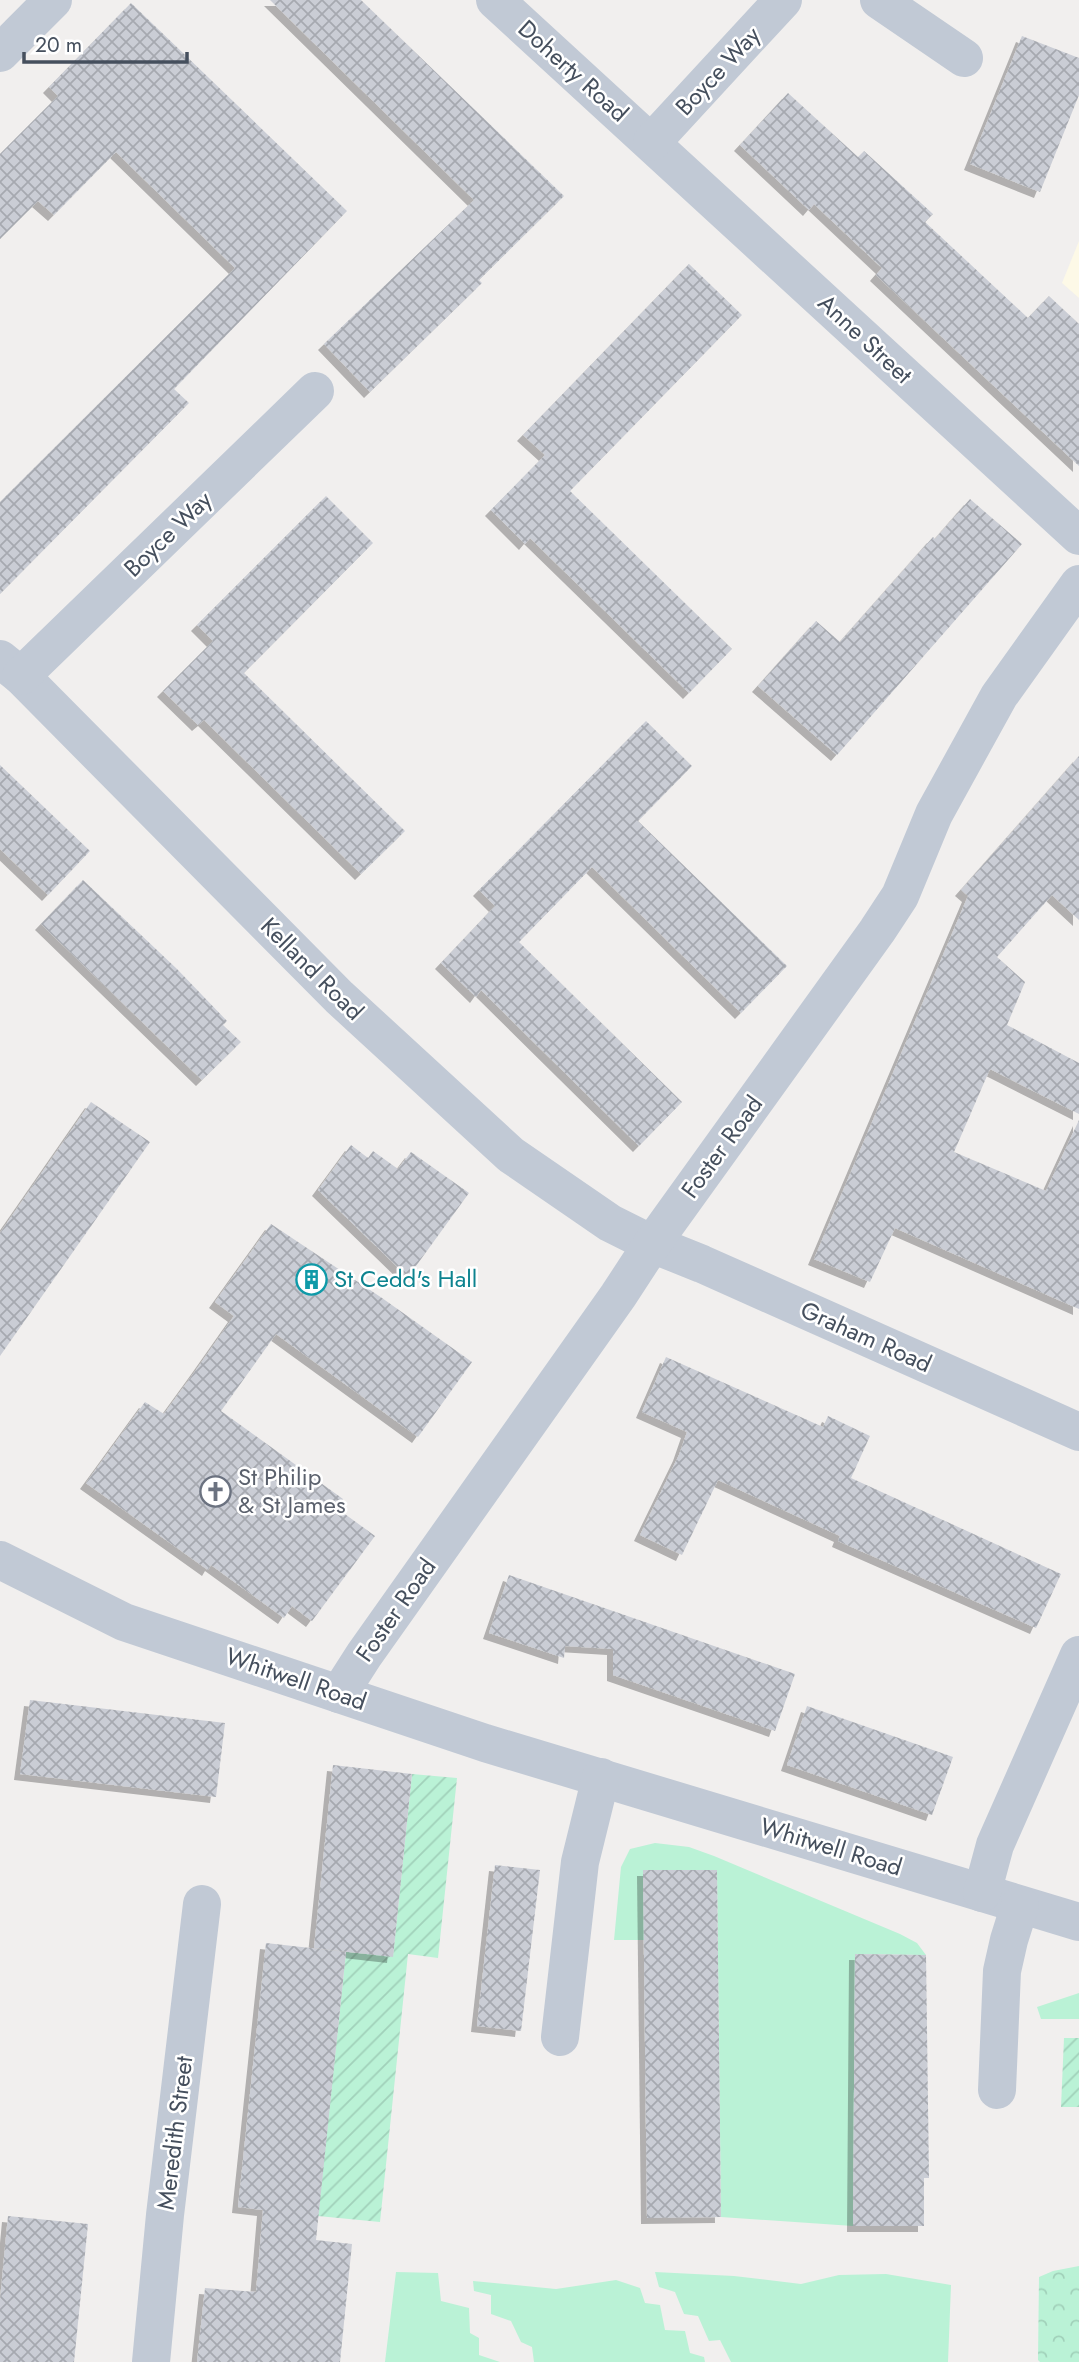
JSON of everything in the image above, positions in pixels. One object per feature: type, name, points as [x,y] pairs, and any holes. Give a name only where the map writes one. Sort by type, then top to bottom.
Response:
[{"type":"street","points":[[0,53],[52,0]]},
{"type":"street","name":"Doherty Road","points":[[495,0],[652,142]]},
{"type":"street","name":"Boyce Way","points":[[652,142],[783,0]]},
{"type":"street","points":[[879,0],[964,58]]},
{"type":"street","name":"Anne Street","points":[[652,142],[1079,536]]},
{"type":"street","name":"Boyce Way","points":[[10,667],[315,391]]},
{"type":"street","name":"Foster Road","points":[[340,1694],[364,1655],[652,1244],[900,895],[934,814],[999,696],[1079,584]]},
{"type":"street","name":"Kelland Road","points":[[10,667],[339,997],[511,1155],[610,1223],[652,1244]]},
{"type":"street","name":"Graham Road","points":[[652,1244],[1079,1432]]},
{"type":"street","name":"Whitwell Road","points":[[0,1560],[124,1622],[485,1743],[1079,1922]]},
{"type":"street","points":[[982,1893],[995,1844],[1079,1655]]},
{"type":"street","points":[[560,2037],[580,1862],[601,1777]]},
{"type":"street","name":"Meredith Street","points":[[151,2362],[166,2203],[202,1905]]},
{"type":"street","points":[[998,2090],[1002,1971],[1020,1905]]},
{"type":"shaded area","points":[[1079,241],[1079,298],[1062,283]]},
{"type":"green space","points":[[412,1774],[457,1778],[438,1958],[408,1954],[380,2222],[318,2216],[346,1952],[393,1956]]},
{"type":"green space","points":[[655,1843],[689,1847],[714,1856],[900,1934],[917,1943],[926,1955],[855,1954],[853,2226],[721,2217],[717,1870],[643,1870],[644,1940],[614,1940],[621,1867],[630,1849]]},
{"type":"green space","points":[[1079,1993],[1079,2019],[1041,2019],[1037,2007]]},
{"type":"green space","points":[[1064,2038],[1079,2038],[1079,2107],[1061,2107]]},
{"type":"green space","points":[[1079,2266],[1079,2362],[1040,2362],[1039,2277]]},
{"type":"green space","points":[[396,2272],[438,2273],[441,2301],[469,2308],[470,2333],[479,2338],[479,2355],[500,2362],[385,2362]]},
{"type":"green space","points":[[655,2272],[734,2276],[801,2284],[839,2275],[886,2274],[951,2285],[948,2362],[731,2362],[720,2340],[709,2341],[698,2316],[684,2314],[675,2292],[659,2287]]},
{"type":"green space","points":[[616,2280],[640,2288],[645,2303],[660,2305],[665,2330],[685,2331],[690,2353],[704,2357],[705,2362],[534,2362],[532,2347],[521,2342],[511,2321],[491,2314],[491,2295],[474,2291],[473,2281],[556,2289]]},
{"type":"building","points":[[270,0],[361,0],[564,196],[479,280],[482,283],[370,392],[324,344],[474,200]]},
{"type":"building","points":[[131,3],[347,211],[174,389],[189,403],[0,594],[0,502],[235,268],[116,152],[54,215],[38,201],[0,239],[0,154],[58,96],[49,87]]},
{"type":"building","points":[[1022,36],[1079,58],[1079,95],[1040,192],[970,164]]},
{"type":"building","points":[[788,93],[858,157],[864,151],[933,214],[925,222],[1028,318],[1049,296],[1079,324],[1079,466],[876,275],[882,268],[814,204],[809,210],[740,145]]},
{"type":"building","points":[[689,264],[742,315],[570,491],[732,649],[689,693],[530,538],[525,544],[491,510],[545,455],[523,435]]},
{"type":"building","points":[[326,496],[373,543],[244,673],[405,831],[361,874],[204,720],[198,725],[163,691],[213,641],[197,625]]},
{"type":"building","points":[[970,499],[1022,544],[837,755],[758,686],[816,621],[840,642]]},
{"type":"building","points":[[646,721],[692,766],[638,821],[787,966],[741,1013],[592,867],[519,942],[682,1102],[639,1146],[481,990],[476,997],[441,963],[495,906],[479,890]]},
{"type":"building","points":[[1079,756],[1079,920],[1052,895],[997,957],[1025,982],[1007,1025],[1079,1063],[1079,1114],[990,1069],[954,1152],[1046,1191],[1079,1120],[1079,1309],[895,1228],[870,1282],[814,1259],[968,896],[961,890]]},
{"type":"building","points":[[0,765],[90,851],[48,895],[0,849]]},
{"type":"building","points":[[83,880],[177,969],[227,1021],[223,1025],[241,1042],[202,1080],[41,924]]},
{"type":"building","points":[[91,1102],[150,1142],[0,1356],[0,1233]]},
{"type":"building","points":[[351,1145],[368,1158],[373,1151],[398,1169],[411,1152],[469,1193],[408,1277],[318,1190]]},
{"type":"building","points":[[271,1224],[472,1362],[418,1437],[276,1334],[221,1411],[343,1499],[338,1509],[375,1536],[312,1621],[292,1606],[284,1618],[211,1565],[208,1570],[86,1483],[145,1402],[164,1414],[196,1370],[234,1316],[215,1302]]},
{"type":"building","points":[[666,1357],[823,1427],[828,1416],[870,1436],[851,1478],[1061,1574],[1036,1628],[838,1541],[840,1536],[718,1480],[682,1555],[640,1535],[679,1455],[687,1432],[642,1412]]},
{"type":"building","points":[[509,1575],[795,1674],[775,1731],[613,1675],[613,1649],[565,1646],[564,1658],[489,1633]]},
{"type":"building","points":[[30,1700],[225,1723],[216,1797],[20,1774]]},
{"type":"building","points":[[807,1706],[953,1757],[932,1815],[787,1765]]},
{"type":"building","points":[[333,1765],[412,1774],[393,1957],[314,1948]]},
{"type":"building","points":[[495,1865],[540,1870],[521,2031],[477,2026]]},
{"type":"building","points":[[643,1870],[717,1870],[721,2217],[647,2218]]},
{"type":"building","points":[[266,1943],[346,1952],[316,2240],[352,2244],[340,2362],[197,2362],[205,2288],[256,2292],[263,2210],[238,2207]]},
{"type":"building","points":[[855,1954],[926,1955],[929,2178],[924,2178],[924,2226],[853,2226]]},
{"type":"building","points":[[8,2216],[88,2224],[74,2362],[0,2362],[0,2300]]},
{"type":"place","name":"St Cedd's Hall","points":[[311,1279]]},
{"type":"place","name":"St Philip & St James","points":[[215,1491]]}]
